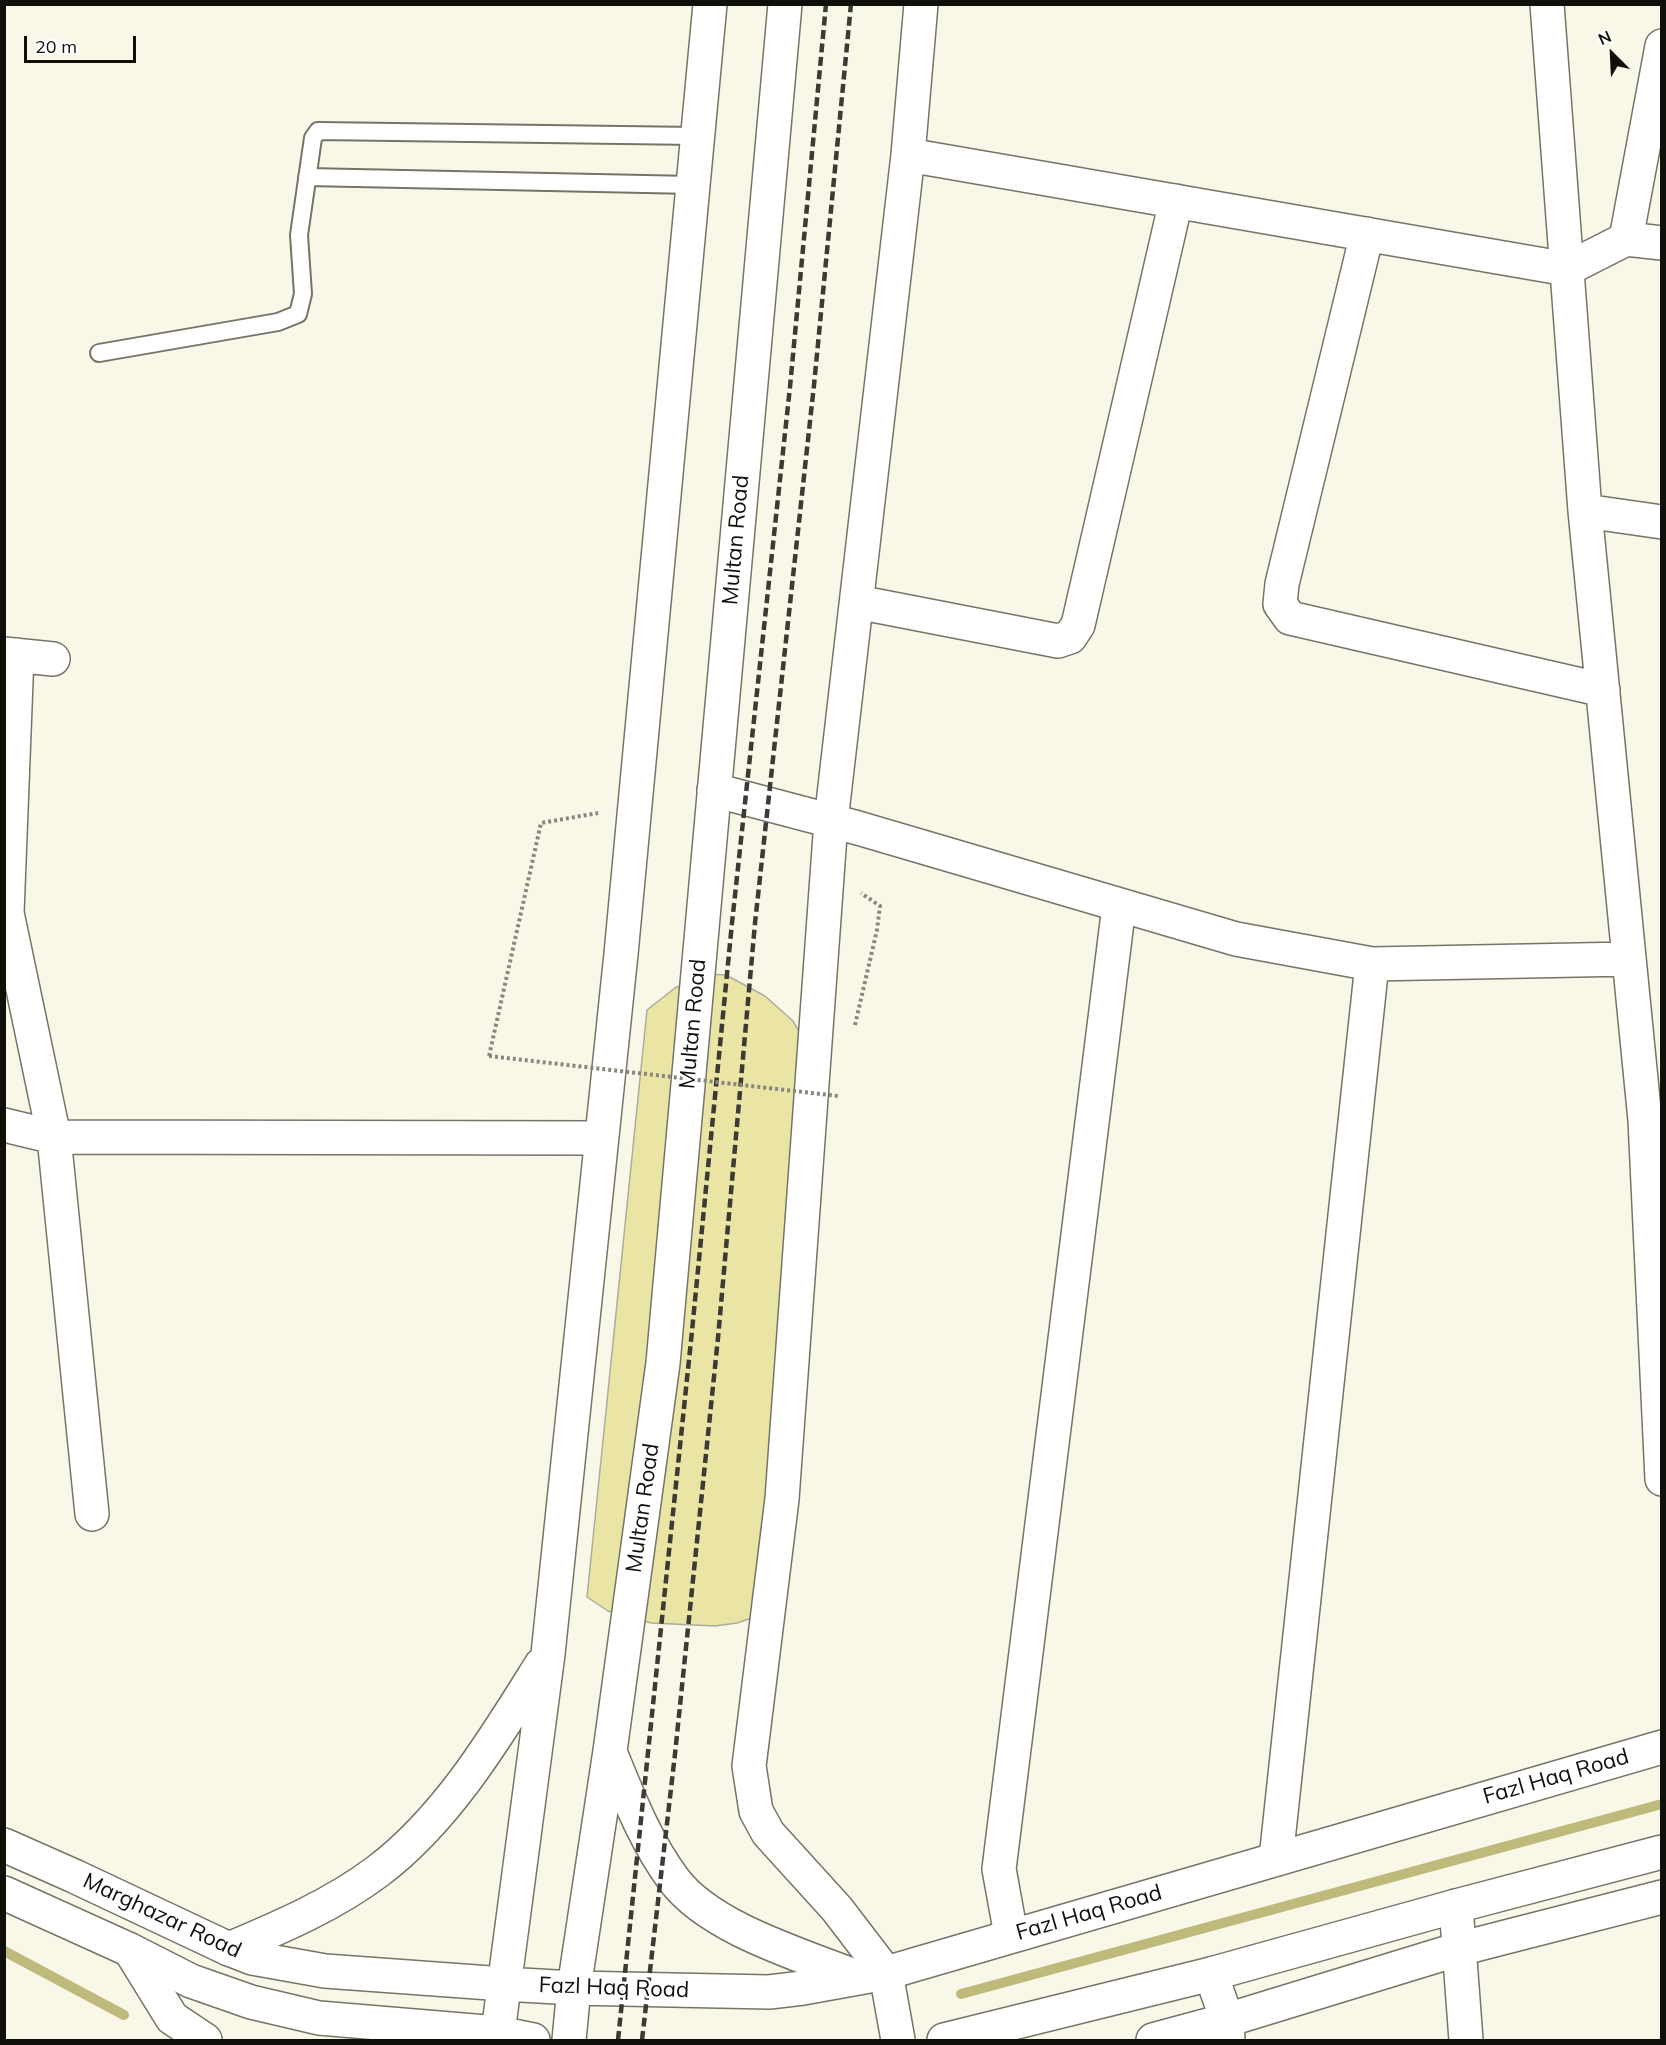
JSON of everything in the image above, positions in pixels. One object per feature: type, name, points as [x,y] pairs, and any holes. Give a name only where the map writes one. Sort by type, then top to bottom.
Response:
[{"type":"street","points":[[533,2040],[497,2037],[548,1654],[635,806],[710,4]]},
{"type":"street","name":"Multan Road","points":[[569,2040],[574,1988],[610,1751],[663,1363],[784,4]]},
{"type":"street","points":[[898,2040],[872,1975],[837,1909],[768,1833],[756,1811],[749,1766],[782,1499],[831,821],[908,155],[921,4]]},
{"type":"street","points":[[1547,4],[1585,511],[1645,1120],[1662,1479]]},
{"type":"street","points":[[1626,239],[1662,46]]},
{"type":"street","points":[[908,155],[1567,269],[1626,239],[1662,243]]},
{"type":"street","points":[[857,602],[1058,640],[1070,637],[1078,625],[1176,201]]},
{"type":"street","points":[[1367,234],[1282,584],[1280,604],[1290,618],[1603,690]]},
{"type":"street","points":[[1585,511],[1662,522]]},
{"type":"street","points":[[52,659],[11,655],[7,913],[54,1137],[92,1514]]},
{"type":"street","points":[[714,790],[831,821],[1236,939],[1372,964],[1629,959]]},
{"type":"street","points":[[1011,1935],[999,1869],[1119,906]]},
{"type":"street","points":[[1276,1859],[1372,964]]},
{"type":"street","points":[[4,1125],[54,1137],[601,1138]]},
{"type":"street","points":[[229,1949],[295,1921],[328,1903],[379,1870],[414,1840],[460,1787],[498,1734],[548,1654]]},
{"type":"street","name":"Fazl Haq Road","points":[[504,1984],[574,1988],[769,1992],[802,1989],[872,1975],[1662,1747]]},
{"type":"street","points":[[610,1751],[652,1848],[675,1882],[709,1913],[754,1936],[872,1975]]},
{"type":"street","name":"Marghazar Road","points":[[4,1845],[252,1958],[325,1971],[504,1984]]},
{"type":"street","points":[[944,2040],[1211,1974],[1662,1852]]},
{"type":"street","name":"Marghazar Road","points":[[4,1893],[130,1950],[191,1981],[250,2002],[319,2018],[497,2037]]},
{"type":"street","points":[[1153,2040],[1228,2030],[1459,1949],[1662,1897]]},
{"type":"street","points":[[1456,1906],[1466,2040]]},
{"type":"street","points":[[130,1950],[172,2018],[205,2040]]},
{"type":"street","points":[[1211,1974],[1228,2030]]},
{"type":"lane","points":[[99,352],[278,322],[298,314],[303,294],[298,235],[313,138],[318,131],[697,136]]},
{"type":"lane","points":[[307,177],[693,186]]},
{"type":"path","points":[[635,806],[541,823],[489,1056],[838,1096],[841,1085]]},
{"type":"path","points":[[854,1030],[877,930]]},
{"type":"building","points":[[707,974],[726,975],[765,996],[793,1021],[803,1038],[757,1616],[737,1623],[715,1626],[651,1623],[608,1611],[587,1597],[647,1010],[675,988]]},
{"type":"waterway","points":[[961,1994],[1662,1804]]},
{"type":"waterway","points":[[4,1951],[124,2015]]},
{"type":"railway","points":[[618,2040],[732,923],[790,387],[826,4]]},
{"type":"railway","points":[[642,2040],[675,1754],[718,1338],[755,923],[814,385],[851,4]]}]
